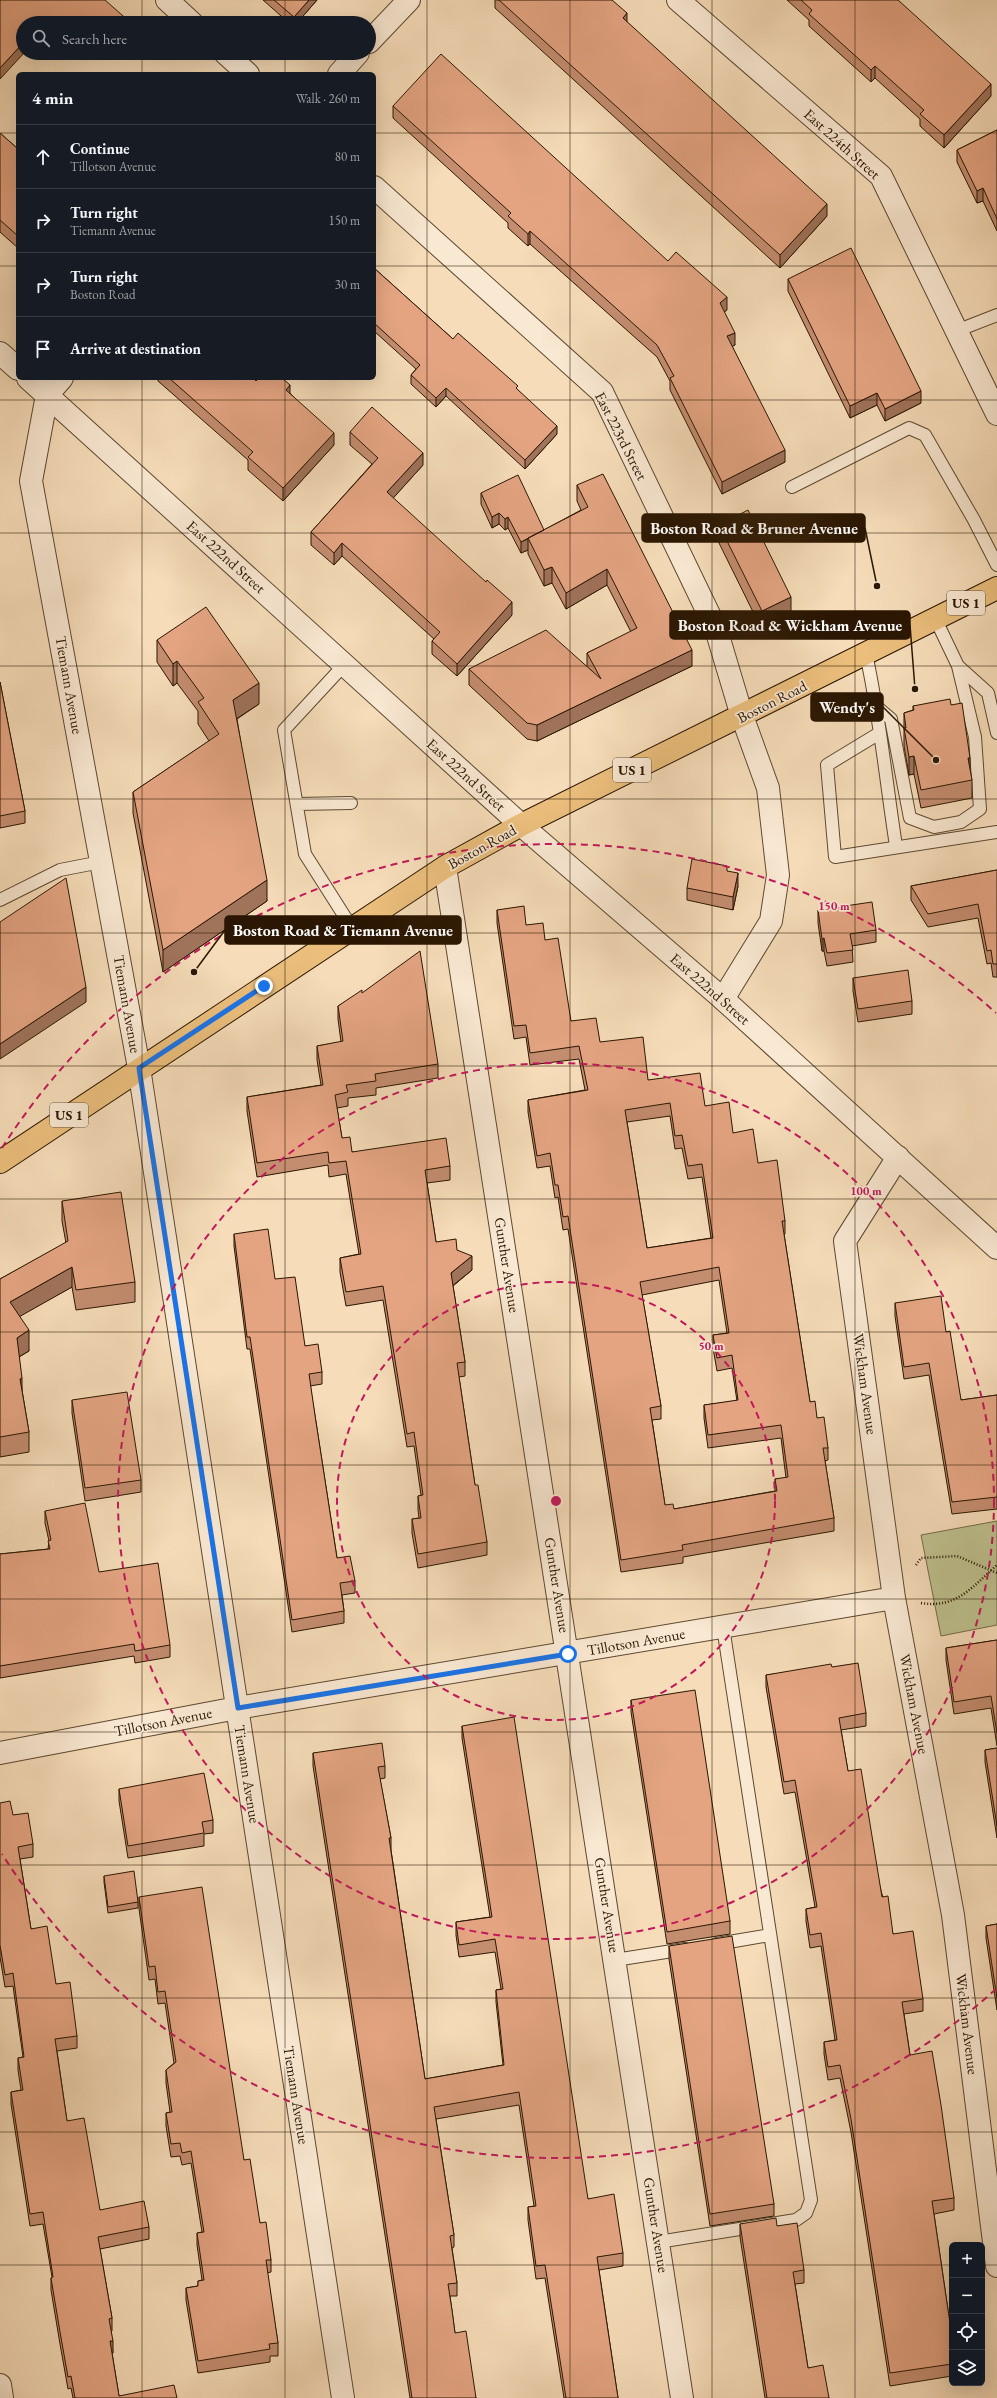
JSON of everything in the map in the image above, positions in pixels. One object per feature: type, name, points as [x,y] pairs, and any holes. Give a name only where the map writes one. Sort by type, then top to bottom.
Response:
[{"type":"main road","name":"Boston Road","points":[[0,1162],[139,1068],[445,867],[521,825],[997,588]]},
{"type":"street","points":[[167,0],[184,16]]},
{"type":"street","points":[[376,35],[409,0]]},
{"type":"street","name":"East 224th Street","points":[[678,0],[881,176],[997,414]]},
{"type":"street","points":[[233,60],[246,72]]},
{"type":"street","points":[[341,72],[352,60]]},
{"type":"street","name":"East 223rd Street","points":[[376,189],[602,392],[716,629],[742,716]]},
{"type":"street","points":[[0,353],[16,367]]},
{"type":"street","name":"East 222nd Street","points":[[30,380],[521,825],[723,1000],[997,1248]]},
{"type":"street","points":[[47,395],[60,380]]},
{"type":"street","name":"Tiemann Avenue","points":[[47,395],[31,481],[139,1068],[343,2398]]},
{"type":"street","points":[[723,1000],[771,921],[778,875],[768,788],[742,716]]},
{"type":"street","name":"Gunther Avenue","points":[[445,867],[682,2398]]},
{"type":"street","name":"Wickham Avenue","points":[[898,1157],[845,1241],[894,1598],[953,1915],[997,2266]]},
{"type":"street","name":"Tillotson Avenue","points":[[0,1753],[238,1708],[568,1654],[894,1598]]},
{"type":"street","points":[[0,2385],[2,2398]]},
{"type":"lane","points":[[956,331],[997,316]]},
{"type":"lane","points":[[792,488],[909,428],[925,435],[974,520],[997,565]]},
{"type":"lane","points":[[877,707],[891,719],[910,818],[934,827],[961,822],[980,809],[975,736],[958,666],[935,618]]},
{"type":"lane","points":[[866,654],[877,707],[878,734],[896,846]]},
{"type":"lane","points":[[345,664],[284,730],[305,854],[352,928]]},
{"type":"lane","points":[[958,666],[988,693],[997,733]]},
{"type":"lane","points":[[878,734],[827,765],[835,857],[896,846],[997,832]]},
{"type":"lane","points":[[297,804],[351,803]]},
{"type":"lane","points":[[0,900],[60,870],[101,862]]},
{"type":"lane","points":[[658,2242],[796,2220],[806,2213],[811,2200],[723,1627]]},
{"type":"lane","points":[[615,1960],[770,1935]]},
{"type":"path","points":[[921,1558],[957,1556],[997,1574]]},
{"type":"path","points":[[894,1598],[933,1605],[957,1600],[997,1565]]},
{"type":"green space","points":[[997,1521],[997,1625],[941,1636],[921,1535]]},
{"type":"building","points":[[0,0],[105,0],[123,16],[16,16],[16,51],[0,68]]},
{"type":"building","points":[[274,0],[309,0],[295,16],[293,16]]},
{"type":"building","points":[[499,0],[612,0],[627,13],[623,18],[827,204],[780,255]]},
{"type":"building","points":[[801,0],[898,0],[991,84],[944,135],[920,114],[924,110],[875,66],[871,70],[809,14],[812,10]]},
{"type":"building","points":[[441,54],[668,261],[676,252],[727,297],[720,303],[735,333],[727,336],[785,450],[722,482],[670,378],[674,376],[657,345],[530,231],[528,234],[508,216],[511,213],[393,106]]},
{"type":"building","points":[[997,130],[997,219],[983,188],[977,191],[957,150]]},
{"type":"building","points":[[0,133],[16,147],[16,234],[0,220]]},
{"type":"building","points":[[851,248],[921,391],[885,409],[877,393],[850,406],[788,279]]},
{"type":"building","points":[[376,270],[453,339],[458,333],[518,386],[516,388],[557,426],[525,460],[446,388],[436,398],[411,375],[420,365],[376,325]]},
{"type":"building","points":[[171,380],[284,380],[290,385],[286,390],[334,433],[283,488],[248,457],[253,452]]},
{"type":"building","points":[[372,407],[423,453],[387,492],[486,582],[487,580],[512,602],[457,664],[432,641],[440,632],[342,543],[334,553],[311,532],[378,458],[350,432]]},
{"type":"building","points":[[603,474],[692,650],[537,725],[527,723],[469,669],[546,630],[601,679],[587,653],[637,628],[607,569],[566,593],[552,567],[544,570],[528,538],[588,507],[577,485]]},
{"type":"building","points":[[518,475],[544,530],[521,542],[508,517],[505,519],[499,513],[492,517],[481,493]]},
{"type":"building","points":[[748,510],[791,597],[762,611],[719,525]]},
{"type":"building","points":[[206,607],[259,683],[233,700],[267,880],[163,950],[133,792],[219,734],[198,702],[204,698],[177,661],[173,664],[157,640]]},
{"type":"building","points":[[0,682],[25,811],[0,816]]},
{"type":"building","points":[[950,699],[951,705],[962,703],[972,780],[921,790],[914,756],[909,757],[904,728],[906,728],[904,713],[914,710],[913,706]]},
{"type":"building","points":[[692,859],[727,866],[727,871],[738,873],[733,897],[687,888]]},
{"type":"building","points":[[997,870],[997,964],[993,964],[991,950],[987,951],[978,904],[928,914],[911,886]]},
{"type":"building","points":[[66,878],[86,987],[0,1044],[0,922]]},
{"type":"building","points":[[872,902],[876,930],[850,934],[853,950],[827,953],[824,938],[822,939],[818,910]]},
{"type":"building","points":[[524,906],[526,925],[543,923],[545,940],[558,938],[571,1021],[596,1018],[600,1042],[643,1037],[648,1080],[700,1073],[705,1106],[729,1102],[733,1133],[753,1129],[758,1163],[777,1160],[785,1221],[782,1221],[810,1402],[815,1401],[817,1418],[824,1417],[828,1448],[823,1448],[834,1518],[682,1545],[683,1550],[621,1560],[568,1216],[563,1217],[558,1185],[555,1185],[550,1153],[537,1156],[528,1100],[588,1090],[579,1046],[530,1053],[526,1025],[514,1026],[497,910]],"holes":[[[670,1103],[675,1136],[682,1135],[688,1166],[702,1164],[713,1238],[647,1248],[625,1110]],[[719,1267],[729,1333],[713,1335],[717,1358],[732,1355],[738,1400],[704,1405],[708,1435],[781,1425],[788,1477],[775,1479],[777,1491],[674,1509],[673,1504],[665,1505],[650,1408],[661,1406],[640,1282]]]},
{"type":"building","points":[[420,951],[438,1064],[375,1074],[376,1081],[346,1085],[348,1092],[335,1095],[342,1138],[350,1137],[352,1152],[446,1138],[450,1166],[425,1170],[436,1242],[456,1239],[457,1250],[472,1256],[451,1273],[465,1362],[457,1363],[475,1485],[478,1485],[487,1542],[418,1554],[412,1519],[421,1518],[418,1496],[423,1495],[414,1432],[407,1434],[383,1286],[346,1292],[340,1258],[361,1254],[346,1161],[329,1163],[328,1152],[257,1163],[247,1097],[323,1085],[317,1046],[343,1041],[338,1006],[362,990],[362,993]]},
{"type":"building","points":[[908,970],[912,1001],[858,1009],[853,978]]},
{"type":"building","points":[[121,1192],[135,1282],[76,1290],[72,1267],[10,1302],[29,1330],[17,1338],[22,1378],[20,1379],[29,1432],[0,1437],[0,1279],[68,1241],[62,1201]]},
{"type":"building","points":[[268,1229],[275,1279],[295,1277],[305,1346],[318,1344],[322,1372],[309,1374],[337,1558],[350,1556],[355,1581],[340,1583],[344,1611],[292,1620],[250,1337],[247,1337],[234,1234]]},
{"type":"building","points":[[941,1296],[946,1332],[950,1331],[961,1400],[997,1395],[997,1497],[952,1502],[929,1363],[904,1367],[895,1303]]},
{"type":"building","points":[[127,1392],[141,1480],[85,1488],[72,1400]]},
{"type":"building","points":[[85,1503],[99,1572],[158,1563],[170,1645],[135,1651],[134,1644],[0,1666],[0,1554],[50,1549],[48,1541],[51,1540],[45,1511]]},
{"type":"building","points":[[997,1640],[997,1733],[991,1696],[954,1702],[946,1648]]},
{"type":"building","points":[[858,1663],[866,1713],[839,1718],[848,1771],[861,1769],[882,1897],[888,1896],[893,1934],[913,1931],[923,1999],[902,2002],[910,2055],[932,2051],[954,2198],[932,2201],[949,2317],[949,2364],[890,2373],[851,2119],[840,2065],[828,2067],[824,2042],[837,2040],[821,1933],[810,1935],[806,1909],[817,1907],[795,1780],[784,1782],[766,1675],[831,1664],[832,1667]]},
{"type":"building","points":[[695,1690],[730,1921],[667,1932],[631,1700]]},
{"type":"building","points":[[514,1717],[588,2199],[614,2194],[623,2253],[597,2257],[618,2398],[566,2398],[545,2265],[536,2266],[528,2207],[536,2206],[519,2092],[434,2107],[454,2235],[450,2236],[457,2283],[448,2284],[455,2333],[466,2331],[476,2398],[412,2398],[313,1753],[382,1743],[385,1766],[378,1767],[391,1838],[389,1838],[425,2079],[504,2065],[496,1990],[503,1989],[495,1939],[459,1945],[456,1922],[492,1917],[462,1726]]},
{"type":"building","points":[[997,1748],[997,1826],[985,1750]]},
{"type":"building","points":[[204,1773],[213,1820],[202,1822],[204,1833],[128,1846],[119,1789]]},
{"type":"building","points":[[10,1801],[13,1815],[28,1813],[33,1844],[18,1847],[31,1929],[47,1926],[56,1984],[70,1982],[77,2036],[55,2039],[67,2121],[84,2118],[100,2210],[144,2201],[149,2227],[98,2237],[112,2318],[109,2319],[113,2341],[110,2341],[119,2396],[174,2385],[177,2398],[75,2398],[71,2376],[68,2377],[51,2278],[53,2277],[43,2212],[30,2214],[11,2092],[23,2090],[18,2058],[24,2057],[13,1973],[5,1975],[0,1945],[0,1803]]},
{"type":"building","points":[[134,1871],[138,1902],[108,1907],[104,1876]]},
{"type":"building","points":[[202,1887],[244,2160],[250,2159],[260,2223],[266,2222],[271,2260],[266,2260],[278,2343],[269,2344],[270,2349],[198,2361],[186,2288],[198,2286],[198,2281],[204,2280],[197,2233],[204,2232],[191,2151],[182,2153],[180,2143],[171,2144],[166,2113],[172,2112],[166,2070],[176,2062],[165,1991],[158,1992],[155,1966],[149,1967],[139,1897]]},
{"type":"building","points":[[997,1924],[997,1998],[986,1926]]},
{"type":"building","points":[[732,1936],[774,2204],[710,2214],[669,1946]]},
{"type":"building","points":[[776,2218],[777,2226],[797,2223],[804,2270],[793,2272],[808,2368],[823,2365],[829,2398],[767,2398],[740,2224]]},
{"type":"place","name":"Boston Road & Bruner Avenue","points":[[877,586]]},
{"type":"place","name":"Boston Road & Wickham Avenue","points":[[915,689]]},
{"type":"place","name":"Wendy's","points":[[936,760]]},
{"type":"place","name":"Boston Road & Tiemann Avenue","points":[[194,972]]},
{"type":"route","points":[[264,986],[139,1068],[238,1708],[568,1654]]}]
